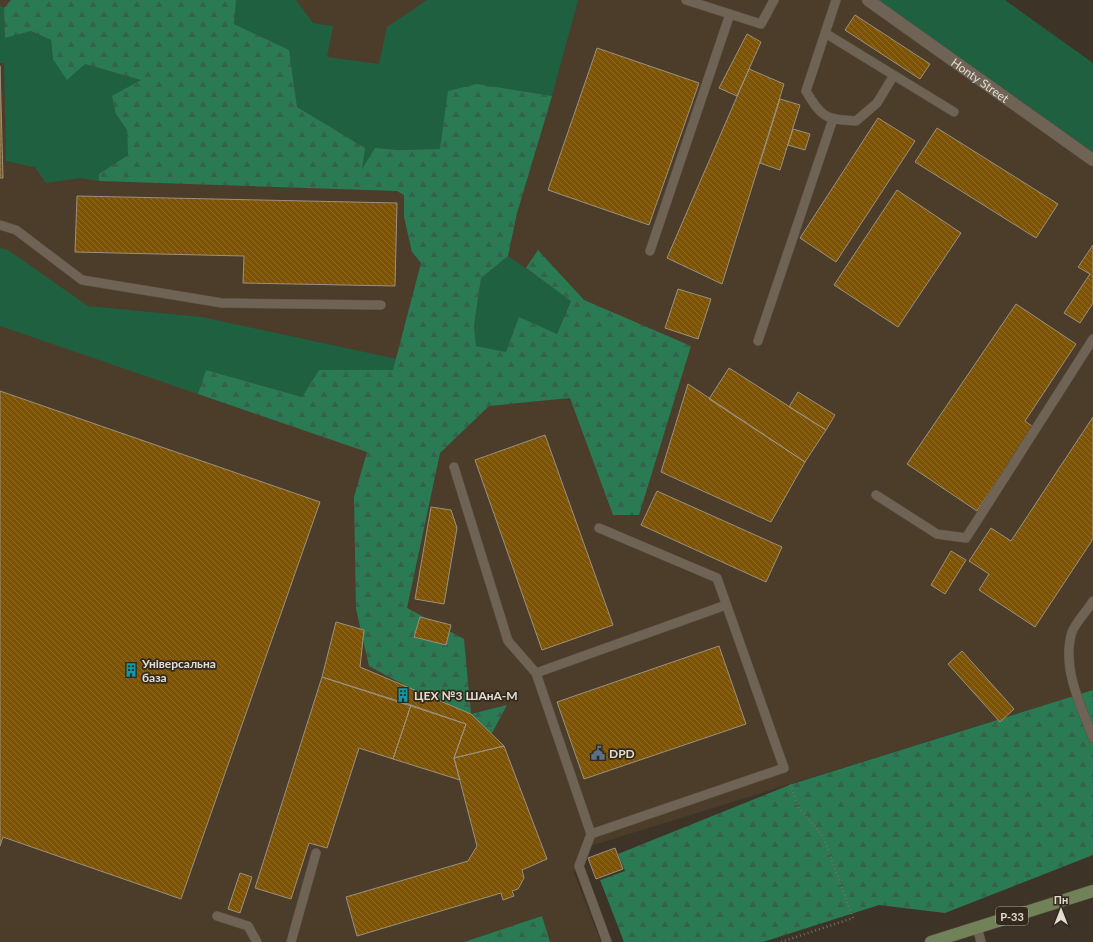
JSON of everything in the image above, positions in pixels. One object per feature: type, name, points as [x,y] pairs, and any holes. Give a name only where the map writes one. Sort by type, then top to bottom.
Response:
[{"type":"main road","name":"Р-33","points":[[931,942],[1093,890]]},
{"type":"street","name":"Honty Street","points":[[868,0],[1093,160]]},
{"type":"lane","points":[[686,0],[761,24],[774,0]]},
{"type":"lane","points":[[836,0],[806,91],[817,110],[833,119],[856,121],[877,103],[894,75]]},
{"type":"lane","points":[[650,252],[730,14]]},
{"type":"lane","points":[[825,33],[954,112]]},
{"type":"lane","points":[[758,341],[833,119]]},
{"type":"lane","points":[[0,225],[16,230],[82,280],[222,303],[381,305]]},
{"type":"lane","points":[[876,495],[937,534],[966,538],[1093,339]]},
{"type":"lane","points":[[454,467],[508,641],[536,674],[592,834],[579,866],[607,942]]},
{"type":"lane","points":[[592,834],[784,768],[717,578],[599,528]]},
{"type":"lane","points":[[1093,601],[1072,632],[1068,661],[1093,738]]},
{"type":"lane","points":[[536,674],[726,605]]},
{"type":"lane","points":[[291,942],[316,853]]},
{"type":"lane","points":[[217,916],[248,926],[256,942]]},
{"type":"lane","points":[[977,927],[981,942]]},
{"type":"path","points":[[781,942],[853,918],[823,836],[799,808],[784,768]]},
{"type":"shaded area","points":[[0,0],[868,0],[1093,160],[1093,690],[584,848],[574,873],[601,942],[0,942]]},
{"type":"green space","points":[[11,0],[236,0],[234,24],[289,50],[297,107],[365,148],[362,169],[375,148],[399,150],[440,149],[448,91],[477,84],[552,96],[517,213],[508,256],[481,278],[474,326],[476,346],[506,352],[519,317],[557,334],[571,301],[526,268],[538,250],[584,300],[691,346],[639,515],[613,515],[570,398],[489,406],[440,453],[407,608],[464,639],[471,714],[507,705],[492,733],[369,666],[356,609],[354,497],[367,452],[198,394],[206,370],[302,397],[319,370],[393,370],[421,263],[412,252],[404,217],[404,195],[397,191],[99,181],[99,174],[128,155],[127,130],[116,114],[112,96],[141,80],[85,64],[67,80],[53,59],[51,40],[31,31],[5,38],[4,8]]},
{"type":"green space","points":[[236,0],[296,0],[313,23],[333,26],[327,57],[379,64],[387,27],[427,0],[578,0],[552,96],[477,84],[440,149],[399,150],[376,148],[361,170],[365,148],[297,107],[289,50],[234,24]]},
{"type":"green space","points":[[868,0],[1005,0],[1093,63],[1093,160]]},
{"type":"green space","points":[[0,6],[4,8],[5,38],[31,31],[51,40],[53,59],[85,64],[142,80],[116,114],[127,130],[128,155],[100,174],[99,181],[80,178],[46,183],[34,166],[6,161],[4,63],[0,63]]},
{"type":"green space","points":[[0,248],[8,250],[88,306],[202,317],[397,359],[393,370],[319,370],[302,397],[206,370],[198,394],[0,326]]},
{"type":"green space","points":[[508,256],[571,300],[557,334],[506,352],[476,346],[474,326],[481,278]]},
{"type":"green space","points":[[1093,690],[1093,855],[945,913],[879,905],[763,942],[624,942],[600,880],[625,871],[618,854],[792,784]]},
{"type":"green space","points":[[542,916],[550,942],[464,942]]},
{"type":"building","points":[[855,15],[930,64],[920,79],[845,30]]},
{"type":"building","points":[[747,34],[761,42],[737,96],[719,88]]},
{"type":"building","points":[[597,48],[699,83],[649,225],[548,190]]},
{"type":"building","points":[[0,66],[3,178],[0,178]]},
{"type":"building","points":[[749,69],[784,84],[722,284],[667,258]]},
{"type":"building","points":[[780,99],[800,105],[780,170],[760,163]]},
{"type":"building","points":[[878,118],[915,141],[836,262],[800,238]]},
{"type":"building","points":[[937,128],[1058,204],[1036,238],[915,162]]},
{"type":"building","points":[[793,129],[810,134],[805,150],[788,145]]},
{"type":"building","points":[[897,190],[961,233],[898,327],[834,285]]},
{"type":"building","points":[[77,196],[397,203],[395,286],[243,283],[244,256],[75,252]]},
{"type":"building","points":[[1093,245],[1093,303],[1080,323],[1064,313],[1090,274],[1078,267]]},
{"type":"building","points":[[678,289],[711,299],[698,339],[665,328]]},
{"type":"building","points":[[1016,304],[1076,344],[1025,421],[1033,427],[977,511],[907,464]]},
{"type":"building","points":[[729,368],[826,430],[805,462],[709,399]]},
{"type":"building","points":[[688,384],[805,462],[771,522],[661,472]]},
{"type":"building","name":"Універсальна база","points":[[0,391],[320,502],[181,899],[3,837],[0,846]]},
{"type":"building","points":[[798,392],[835,415],[826,430],[789,407]]},
{"type":"building","points":[[1093,417],[1093,539],[1035,627],[979,590],[989,574],[969,561],[991,528],[1011,541]]},
{"type":"building","points":[[545,435],[613,625],[542,650],[475,460]]},
{"type":"building","points":[[657,491],[782,547],[766,582],[641,525]]},
{"type":"building","points":[[431,507],[451,510],[457,528],[444,604],[415,599]]},
{"type":"building","points":[[951,551],[966,560],[945,594],[931,585]]},
{"type":"building","points":[[420,617],[451,625],[446,645],[414,637]]},
{"type":"building","name":"ЦЕХ №3 ШАнА-М","points":[[336,622],[364,630],[360,667],[471,714],[504,746],[454,758],[466,724],[322,677]]},
{"type":"building","points":[[719,646],[746,724],[584,779],[557,702]]},
{"type":"building","points":[[962,651],[1014,709],[1000,722],[948,664]]},
{"type":"building","points":[[322,677],[411,705],[393,759],[359,748],[327,848],[309,843],[291,899],[255,888]]},
{"type":"building","points":[[411,705],[466,724],[454,758],[460,780],[393,759]]},
{"type":"building","points":[[504,746],[547,859],[522,870],[524,878],[518,889],[512,891],[514,896],[503,900],[501,893],[357,936],[346,897],[468,861],[477,846],[454,758]]},
{"type":"building","points":[[615,848],[623,869],[596,879],[588,858]]},
{"type":"building","points":[[240,873],[252,877],[240,913],[228,909]]},
{"type":"place","name":"Універсальна база","points":[[131,670]]},
{"type":"place","name":"ЦЕХ №3 ШАнА-М","points":[[403,695]]},
{"type":"place","name":"DPD","points":[[598,753]]}]
